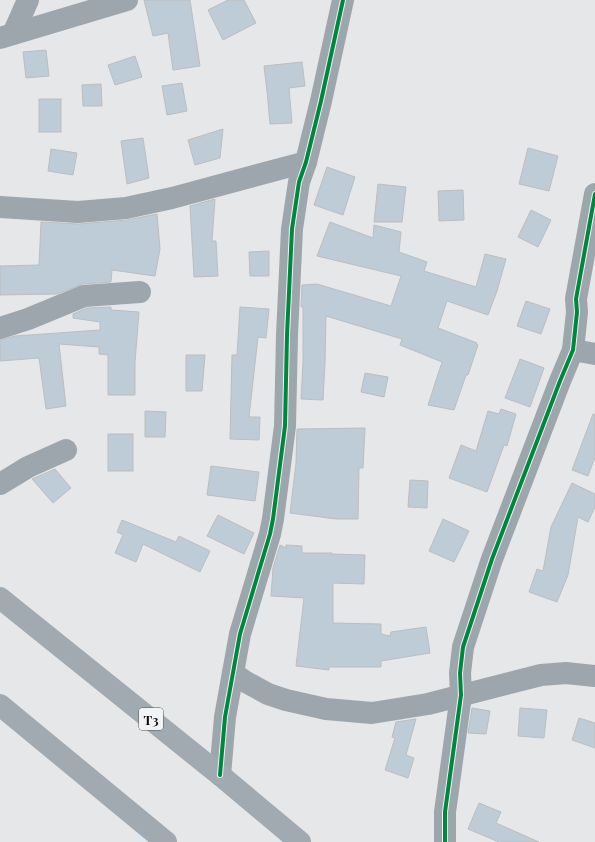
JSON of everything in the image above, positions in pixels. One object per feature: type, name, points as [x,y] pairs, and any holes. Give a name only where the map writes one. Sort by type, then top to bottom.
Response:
[{"type":"highway","name":"T3","points":[[0,598],[220,775],[300,842]]},
{"type":"highway","points":[[0,705],[166,842]]},
{"type":"street","points":[[6,36],[28,0]]},
{"type":"street","points":[[6,36],[127,0]]},
{"type":"street","points":[[220,775],[225,717],[240,634],[270,534],[273,519],[285,426],[287,335],[292,229],[299,182],[306,162],[321,101],[343,0]]},
{"type":"street","points":[[0,207],[78,212],[126,208],[172,198],[306,162]]},
{"type":"street","points":[[445,842],[445,812],[461,695],[460,673],[463,647],[492,559],[573,350],[577,312],[576,299],[595,194]]},
{"type":"street","points":[[0,328],[28,319],[84,296],[140,292]]},
{"type":"street","points":[[573,350],[595,354]]},
{"type":"street","points":[[0,484],[28,467],[66,450]]},
{"type":"street","points":[[233,673],[252,685],[280,698],[326,709],[372,713],[428,704],[541,676],[566,673],[595,676]]},
{"type":"building","points":[[144,0],[190,0],[200,66],[173,70],[168,33],[153,36]]},
{"type":"building","points":[[228,0],[244,0],[256,23],[223,40],[208,10]]},
{"type":"building","points":[[46,50],[49,76],[26,78],[23,52]]},
{"type":"building","points":[[135,56],[142,77],[115,85],[108,65]]},
{"type":"building","points":[[302,62],[305,86],[289,88],[292,123],[270,124],[264,66]]},
{"type":"building","points":[[182,83],[187,111],[167,115],[162,86]]},
{"type":"building","points":[[101,84],[102,106],[83,106],[82,85]]},
{"type":"building","points":[[39,99],[61,99],[61,132],[39,132]]},
{"type":"building","points":[[223,129],[220,158],[195,165],[188,140]]},
{"type":"building","points":[[143,138],[149,178],[127,184],[121,141]]},
{"type":"building","points":[[528,148],[558,156],[549,191],[519,184]]},
{"type":"building","points":[[51,149],[77,153],[73,175],[48,171]]},
{"type":"building","points":[[327,167],[355,177],[343,215],[314,205]]},
{"type":"building","points":[[378,184],[406,187],[402,222],[374,222]]},
{"type":"building","points":[[463,190],[464,220],[439,221],[438,191]]},
{"type":"building","points":[[215,199],[212,241],[216,241],[218,276],[194,277],[190,206]]},
{"type":"building","points":[[531,210],[551,220],[538,247],[518,237]]},
{"type":"building","points":[[157,214],[160,249],[155,276],[112,270],[111,282],[83,284],[57,294],[0,295],[0,266],[39,265],[41,222],[79,224],[127,220]]},
{"type":"building","points":[[330,222],[373,238],[374,225],[401,232],[399,252],[427,262],[424,271],[476,287],[485,254],[506,259],[497,291],[488,315],[447,301],[438,328],[477,343],[476,344],[478,345],[454,410],[428,405],[442,362],[400,345],[402,339],[326,316],[323,400],[301,399],[303,362],[303,307],[301,307],[302,285],[317,284],[391,306],[401,276],[317,256]]},
{"type":"building","points":[[269,251],[269,276],[250,276],[249,252]]},
{"type":"building","points":[[526,301],[550,309],[541,334],[517,326]]},
{"type":"building","points":[[111,307],[111,310],[139,312],[135,362],[135,395],[108,395],[108,355],[99,354],[99,347],[59,344],[66,406],[46,409],[39,358],[0,361],[0,340],[15,336],[100,330],[100,322],[73,318],[73,314],[87,308]]},
{"type":"building","points":[[240,307],[269,309],[266,338],[258,337],[249,417],[260,417],[259,440],[230,439],[232,355],[237,355]]},
{"type":"building","points":[[186,355],[205,355],[202,391],[186,391]]},
{"type":"building","points":[[520,359],[544,368],[530,407],[505,398]]},
{"type":"building","points":[[365,373],[388,377],[384,397],[361,392]]},
{"type":"building","points":[[501,409],[516,414],[507,446],[504,445],[487,492],[449,478],[461,445],[476,451],[488,411],[499,414]]},
{"type":"building","points":[[145,411],[166,412],[165,437],[145,437]]},
{"type":"building","points":[[593,414],[595,414],[595,457],[588,476],[572,470]]},
{"type":"building","points":[[365,428],[363,468],[359,468],[358,519],[336,519],[290,513],[296,463],[297,429]]},
{"type":"building","points":[[108,434],[133,434],[133,471],[108,471]]},
{"type":"building","points":[[211,466],[259,472],[255,501],[207,495]]},
{"type":"building","points":[[55,469],[71,488],[53,503],[32,479]]},
{"type":"building","points":[[410,480],[428,481],[427,508],[408,507]]},
{"type":"building","points":[[572,483],[595,494],[595,507],[588,522],[578,517],[568,575],[557,602],[529,592],[537,569],[543,571],[551,527]]},
{"type":"building","points":[[218,515],[254,533],[244,554],[207,536]]},
{"type":"building","points":[[443,519],[469,531],[454,562],[429,551]]},
{"type":"building","points":[[122,520],[176,542],[179,536],[210,551],[200,572],[143,544],[136,562],[115,553],[123,535],[117,532]]},
{"type":"building","points":[[280,545],[286,548],[286,545],[302,546],[302,553],[365,555],[364,584],[333,583],[333,623],[381,624],[381,634],[390,636],[391,632],[426,627],[430,653],[381,661],[381,667],[329,667],[329,670],[296,666],[304,598],[271,596],[273,568]]},
{"type":"building","points":[[472,708],[490,711],[486,734],[468,733]]},
{"type":"building","points":[[520,708],[547,710],[544,738],[518,736]]},
{"type":"building","points":[[579,718],[595,723],[595,748],[572,740]]},
{"type":"building","points":[[416,719],[406,755],[414,758],[408,778],[385,770],[395,738],[392,737],[396,722]]},
{"type":"building","points":[[479,803],[501,812],[496,823],[539,842],[499,842],[468,829]]},
{"type":"cycle path","points":[[220,775],[225,717],[240,634],[270,534],[273,519],[285,426],[287,335],[292,229],[299,182],[306,162],[321,101],[343,0]]},
{"type":"cycle path","points":[[445,842],[445,812],[461,695],[460,673],[463,647],[492,559],[573,350],[577,312],[576,299],[595,194]]}]
